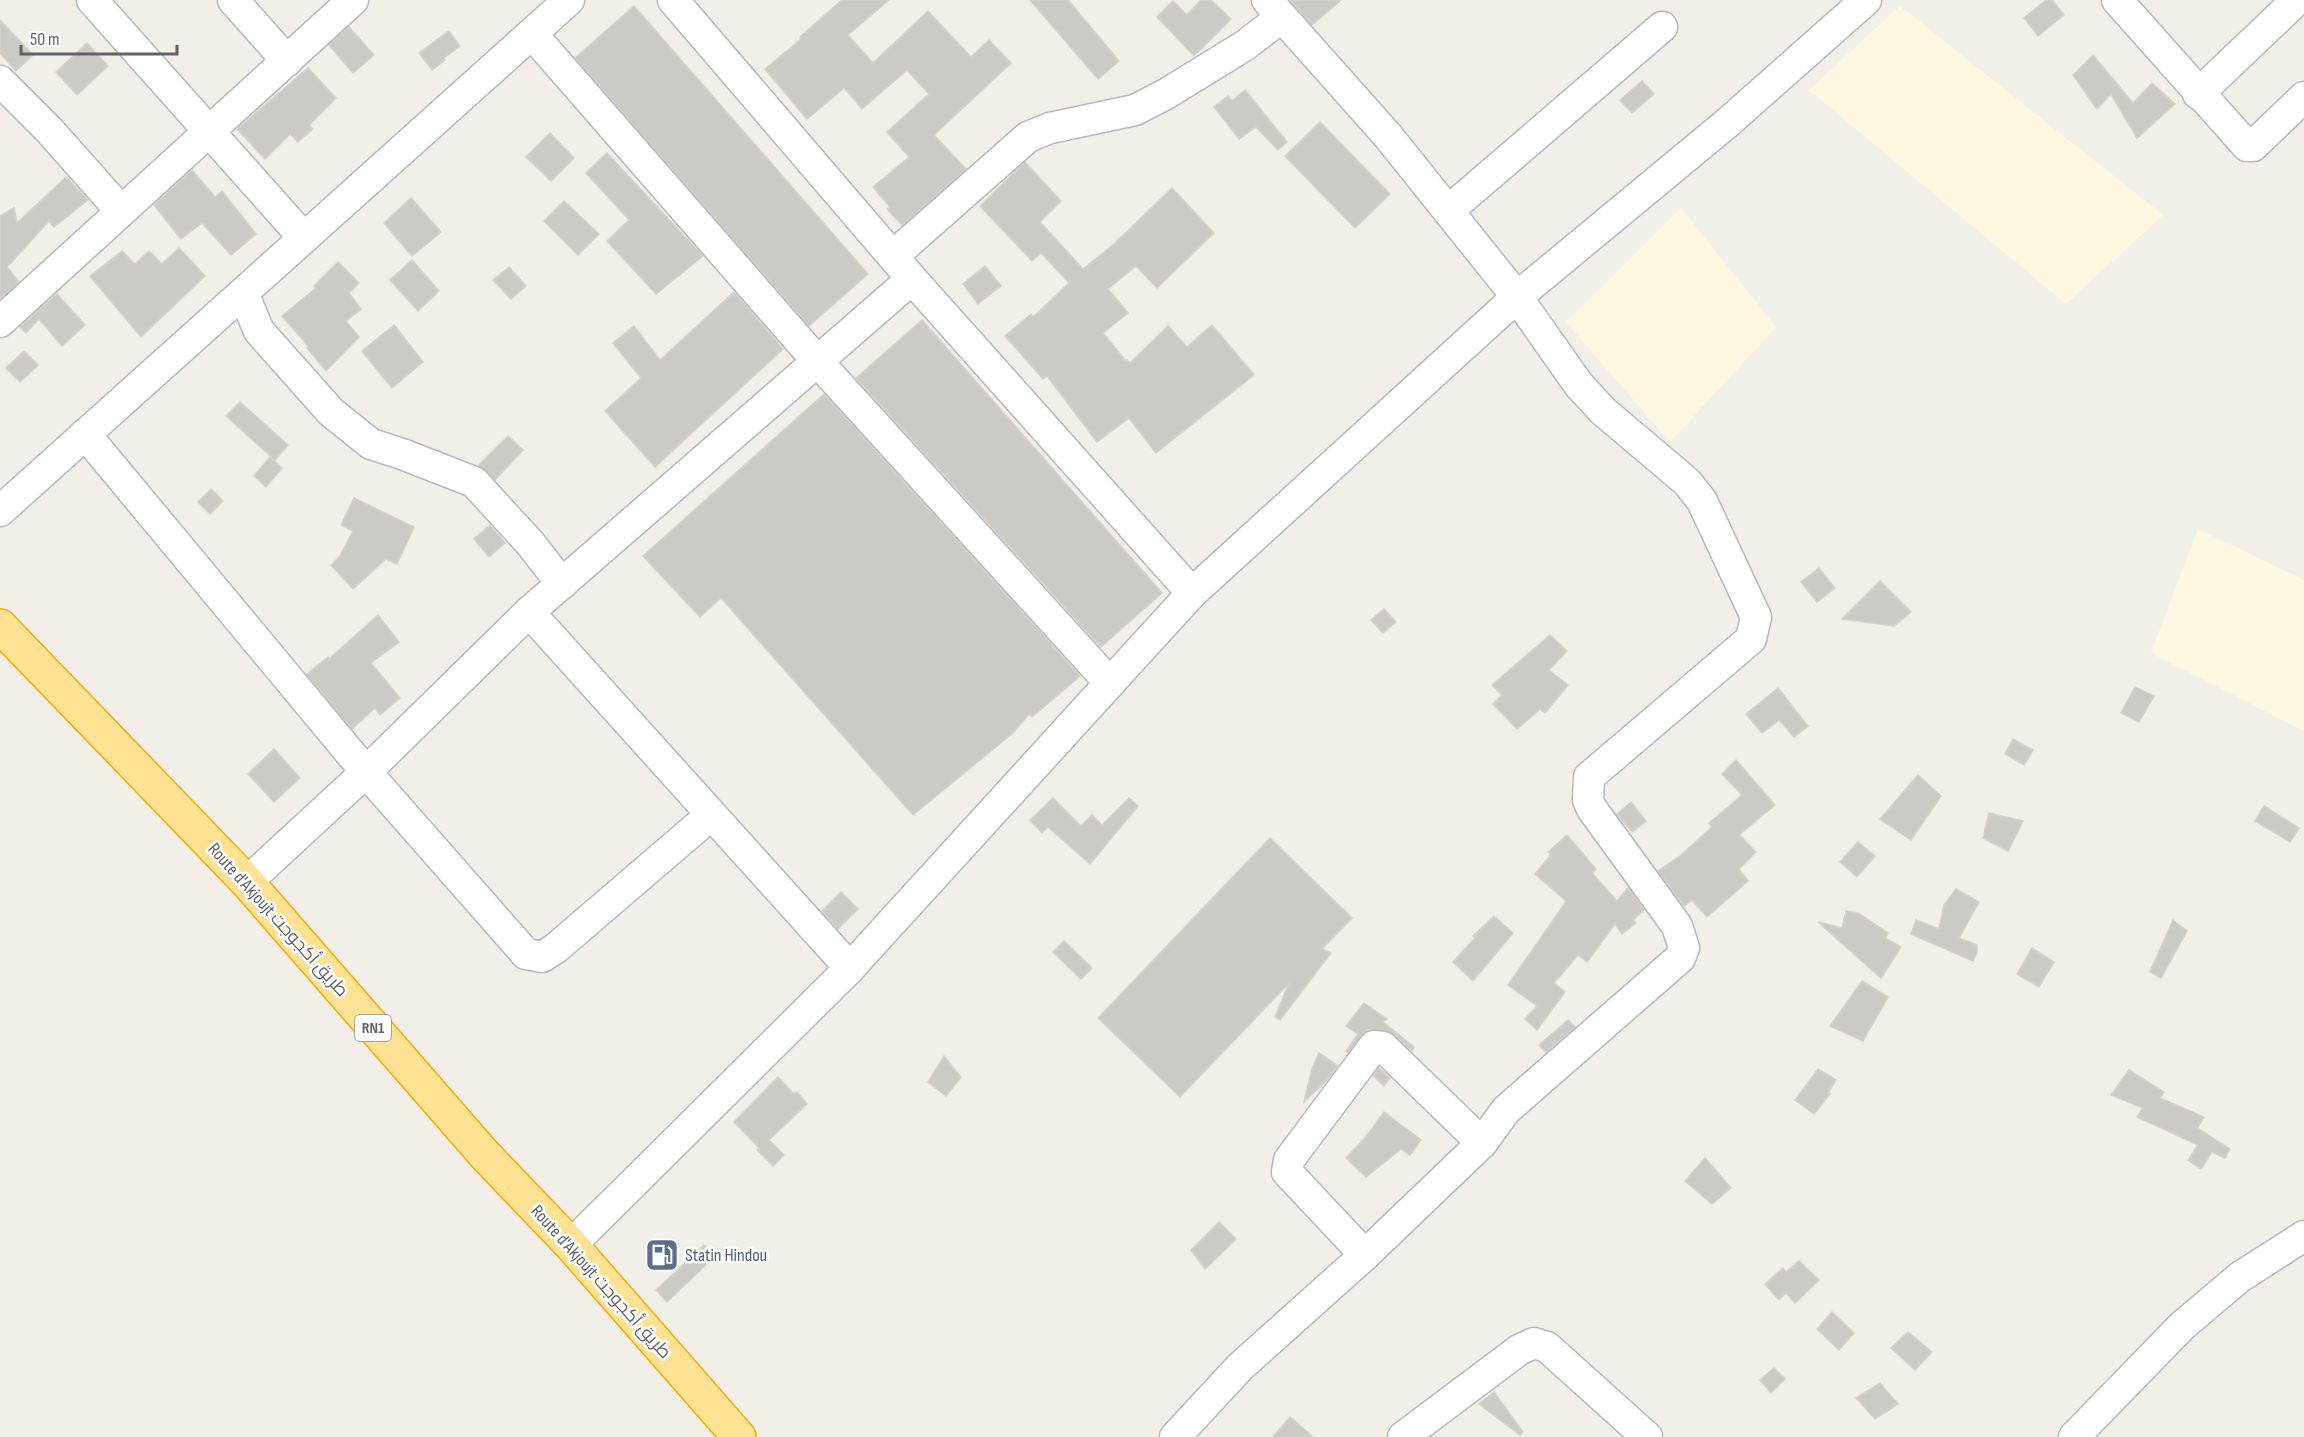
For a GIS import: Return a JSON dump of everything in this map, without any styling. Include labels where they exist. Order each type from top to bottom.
[{"type":"highway","name":"Route d'Akjoujt طريق أكجوجت","points":[[0,626],[247,882],[484,1154],[571,1245],[739,1437]]},
{"type":"street","points":[[92,0],[304,238]]},
{"type":"street","points":[[233,0],[287,61]]},
{"type":"street","points":[[0,322],[353,0]]},
{"type":"street","points":[[0,511],[569,0]]},
{"type":"street","points":[[673,0],[912,279],[1192,592]]},
{"type":"street","points":[[2117,0],[2243,144],[2253,146],[2304,97]]},
{"type":"street","points":[[2199,94],[2298,0]]},
{"type":"street","points":[[571,1245],[850,968],[1192,592],[1517,297],[1726,124],[1861,2]]},
{"type":"street","points":[[893,256],[1028,137],[1050,128],[1135,110],[1166,94],[1244,46],[1274,8],[1388,136],[1517,297],[1579,385],[1603,411],[1687,482],[1702,501],[1756,617],[1751,639],[1589,777],[1587,791],[1593,809],[1677,926],[1684,948],[1680,958],[1506,1110],[1482,1143],[1365,1255],[1240,1367],[1185,1433]]},
{"type":"street","points":[[1448,211],[1662,27]]},
{"type":"street","points":[[532,34],[818,362],[1110,683]]},
{"type":"street","points":[[0,81],[50,131],[121,211]]},
{"type":"street","points":[[247,882],[366,772],[529,612],[912,279]]},
{"type":"street","points":[[243,293],[259,331],[331,412],[371,444],[474,482],[530,543],[562,584]]},
{"type":"street","points":[[85,434],[366,772],[526,954],[542,957],[556,948],[711,815]]},
{"type":"street","points":[[529,612],[850,968]]},
{"type":"street","points":[[1365,1255],[1287,1172],[1289,1160],[1374,1046],[1383,1047],[1482,1143]]},
{"type":"street","points":[[2074,1437],[2182,1326],[2240,1277],[2304,1236]]},
{"type":"street","points":[[1403,1437],[1519,1350],[1534,1343],[1547,1347],[1647,1437]]},
{"type":"shaded area","points":[[1900,6],[2163,215],[2066,304],[1809,90]]},
{"type":"shaded area","points":[[1681,208],[1776,327],[1670,442],[1566,322]]},
{"type":"shaded area","points":[[2198,529],[2304,580],[2304,731],[2151,653]]},
{"type":"building","points":[[842,0],[889,0],[848,35],[873,63],[928,11],[971,57],[989,40],[1011,63],[934,135],[966,169],[902,225],[887,209],[890,207],[873,187],[909,157],[887,132],[929,94],[907,70],[862,109],[844,88],[807,119],[765,69]]},
{"type":"building","points":[[1030,0],[1068,0],[1119,61],[1098,79]]},
{"type":"building","points":[[1201,0],[1211,0],[1231,19],[1194,56],[1157,17],[1173,1],[1187,15]]},
{"type":"building","points":[[1290,0],[1341,0],[1312,25]]},
{"type":"building","points":[[2046,0],[2052,0],[2064,15],[2038,36],[2024,18]]},
{"type":"building","points":[[634,6],[868,274],[809,326],[575,58]]},
{"type":"building","points":[[0,20],[33,55],[16,71],[0,53]]},
{"type":"building","points":[[349,27],[374,55],[353,73],[329,45]]},
{"type":"building","points":[[449,31],[460,46],[432,70],[419,53]]},
{"type":"building","points":[[87,43],[108,66],[77,95],[56,72]]},
{"type":"building","points":[[2093,55],[2133,103],[2152,83],[2175,104],[2137,138],[2111,94],[2097,109],[2073,75]]},
{"type":"building","points":[[308,68],[336,98],[309,125],[313,129],[298,142],[290,134],[265,159],[237,129]]},
{"type":"building","points":[[1642,81],[1654,94],[1632,113],[1620,100]]},
{"type":"building","points":[[1245,90],[1287,142],[1278,150],[1256,127],[1239,139],[1214,107],[1228,96],[1232,101]]},
{"type":"building","points":[[1320,122],[1390,194],[1355,228],[1285,156]]},
{"type":"building","points":[[550,133],[574,158],[551,181],[526,157]]},
{"type":"building","points":[[607,153],[703,256],[656,294],[607,241],[629,220],[586,173]]},
{"type":"building","points":[[1025,162],[1061,201],[1040,222],[1083,269],[1114,244],[1172,188],[1214,233],[1157,288],[1136,266],[1108,289],[1128,313],[1103,333],[1126,361],[1130,363],[1168,326],[1187,347],[1212,325],[1254,375],[1156,453],[1129,418],[1097,442],[1047,376],[1043,379],[1005,336],[1031,314],[1033,317],[1069,283],[1041,253],[1032,261],[980,206]]},
{"type":"building","points":[[192,170],[215,197],[222,191],[256,234],[231,255],[202,223],[181,239],[154,205]]},
{"type":"building","points":[[66,177],[88,200],[54,227],[49,221],[7,267],[19,282],[0,299],[0,216],[14,208],[17,223]]},
{"type":"building","points":[[411,198],[441,232],[412,256],[384,223]]},
{"type":"building","points":[[564,201],[599,234],[578,255],[544,221]]},
{"type":"building","points":[[179,248],[205,276],[141,337],[90,276],[122,251],[135,264],[149,251],[162,264]]},
{"type":"building","points":[[412,260],[439,291],[418,311],[390,280]]},
{"type":"building","points":[[338,262],[359,283],[349,293],[361,309],[346,321],[359,337],[326,371],[282,316],[316,288],[314,286]]},
{"type":"building","points":[[985,266],[1001,286],[978,304],[963,284]]},
{"type":"building","points":[[509,267],[526,286],[511,299],[493,280]]},
{"type":"building","points":[[734,292],[783,349],[655,467],[605,411],[641,378],[613,343],[634,326],[660,360]]},
{"type":"building","points":[[57,294],[85,325],[62,346],[39,319],[26,333],[20,327]]},
{"type":"building","points":[[922,320],[1162,593],[1101,647],[856,378]]},
{"type":"building","points":[[394,325],[423,362],[392,388],[362,351]]},
{"type":"building","points":[[24,351],[38,365],[20,382],[6,368]]},
{"type":"building","points":[[824,394],[1080,676],[1032,717],[1029,714],[1014,732],[913,815],[721,598],[700,617],[643,556]]},
{"type":"building","points":[[240,402],[288,445],[275,460],[226,416]]},
{"type":"building","points":[[508,436],[523,450],[495,480],[479,465]]},
{"type":"building","points":[[270,457],[282,468],[266,487],[254,476]]},
{"type":"building","points":[[211,489],[223,501],[210,514],[198,502]]},
{"type":"building","points":[[354,498],[414,527],[397,564],[386,559],[353,589],[331,565],[340,556],[353,531],[341,525]]},
{"type":"building","points":[[490,525],[505,543],[489,557],[474,539]]},
{"type":"building","points":[[1819,568],[1835,588],[1817,602],[1801,582]]},
{"type":"building","points":[[1880,581],[1911,612],[1894,626],[1842,619]]},
{"type":"building","points":[[1384,609],[1396,622],[1383,633],[1371,620]]},
{"type":"building","points":[[378,615],[399,642],[371,663],[400,698],[380,715],[375,708],[352,729],[307,674],[328,657],[329,659]]},
{"type":"building","points":[[1550,635],[1567,651],[1549,670],[1568,685],[1545,713],[1540,709],[1517,729],[1493,704],[1502,695],[1492,685]]},
{"type":"building","points":[[2135,687],[2154,696],[2139,722],[2121,713]]},
{"type":"building","points":[[1778,688],[1808,726],[1794,737],[1779,720],[1762,733],[1746,714]]},
{"type":"building","points":[[2013,739],[2033,750],[2024,765],[2005,754]]},
{"type":"building","points":[[274,749],[300,778],[274,802],[248,774]]},
{"type":"building","points":[[1736,760],[1775,805],[1739,835],[1756,852],[1739,869],[1748,881],[1707,917],[1692,900],[1684,906],[1658,871],[1680,856],[1712,827],[1709,823],[1742,795],[1722,774]]},
{"type":"building","points":[[1918,775],[1941,796],[1911,840],[1880,819]]},
{"type":"building","points":[[1053,798],[1081,826],[1092,815],[1102,825],[1129,798],[1138,806],[1090,864],[1048,827],[1042,833],[1030,820]]},
{"type":"building","points":[[1631,802],[1646,821],[1632,832],[1617,814]]},
{"type":"building","points":[[2264,806],[2299,828],[2290,842],[2255,821]]},
{"type":"building","points":[[1989,813],[2023,821],[2008,851],[1983,838]]},
{"type":"building","points":[[1567,835],[1596,869],[1592,873],[1617,901],[1628,888],[1644,910],[1633,920],[1636,923],[1622,934],[1615,924],[1587,962],[1578,955],[1554,983],[1565,992],[1537,1030],[1525,1019],[1537,1006],[1508,985],[1566,901],[1535,874],[1551,855],[1548,852]]},
{"type":"building","points":[[1270,838],[1352,918],[1322,949],[1331,953],[1280,1020],[1275,1017],[1289,983],[1180,1097],[1098,1018]]},
{"type":"building","points":[[1858,842],[1875,856],[1857,877],[1840,862]]},
{"type":"building","points":[[1956,889],[1979,902],[1959,938],[1977,945],[1973,961],[1911,934],[1916,920],[1939,929],[1944,905]]},
{"type":"building","points":[[841,892],[858,909],[838,929],[822,911]]},
{"type":"building","points":[[1846,911],[1858,913],[1888,933],[1885,938],[1901,947],[1881,978],[1818,922],[1842,928]]},
{"type":"building","points":[[1494,916],[1513,933],[1473,981],[1453,962],[1475,938],[1473,936]]},
{"type":"building","points":[[2173,920],[2187,931],[2161,978],[2150,972]]},
{"type":"building","points":[[1064,941],[1092,968],[1081,979],[1053,952]]},
{"type":"building","points":[[2032,948],[2054,962],[2039,987],[2017,974]]},
{"type":"building","points":[[1862,981],[1888,997],[1863,1041],[1830,1026]]},
{"type":"building","points":[[1364,1003],[1387,1019],[1383,1022],[1414,1047],[1412,1051],[1394,1034],[1376,1029],[1367,1030],[1348,1053],[1346,1051],[1358,1034],[1346,1026]]},
{"type":"building","points":[[1568,1020],[1575,1027],[1546,1052],[1539,1045]]},
{"type":"building","points":[[1319,1053],[1338,1066],[1304,1102],[1312,1069]]},
{"type":"building","points":[[944,1056],[961,1077],[946,1096],[928,1082]]},
{"type":"building","points":[[1379,1068],[1390,1078],[1384,1086],[1373,1076]]},
{"type":"building","points":[[1818,1069],[1836,1080],[1828,1093],[1830,1094],[1814,1114],[1795,1100]]},
{"type":"building","points":[[2129,1070],[2164,1092],[2160,1098],[2204,1117],[2197,1128],[2230,1149],[2225,1158],[2212,1152],[2201,1169],[2188,1160],[2198,1145],[2137,1117],[2143,1108],[2111,1095]]},
{"type":"building","points":[[778,1077],[794,1094],[797,1092],[807,1104],[769,1140],[784,1155],[773,1166],[734,1122]]},
{"type":"building","points":[[1384,1112],[1421,1140],[1410,1155],[1401,1149],[1366,1177],[1346,1158],[1365,1138]]},
{"type":"building","points":[[1705,1158],[1731,1188],[1712,1204],[1685,1181]]},
{"type":"building","points":[[1219,1222],[1236,1239],[1205,1269],[1191,1250]]},
{"type":"building","points":[[704,1245],[715,1256],[667,1302],[656,1290]]},
{"type":"building","points":[[1799,1261],[1819,1280],[1795,1303],[1786,1293],[1779,1300],[1765,1284],[1783,1268],[1786,1272]]},
{"type":"building","points":[[1832,1312],[1854,1333],[1839,1350],[1817,1329]]},
{"type":"building","points":[[1908,1332],[1932,1352],[1915,1370],[1891,1348]]},
{"type":"building","points":[[1774,1368],[1785,1379],[1771,1393],[1760,1380]]},
{"type":"building","points":[[1880,1383],[1898,1404],[1875,1419],[1856,1398]]},
{"type":"building","points":[[1494,1392],[1523,1432],[1520,1435],[1479,1404]]},
{"type":"building","points":[[1290,1417],[1313,1437],[1273,1437]]},
{"type":"place","name":"Statin Hindou","points":[[662,1255]]}]
